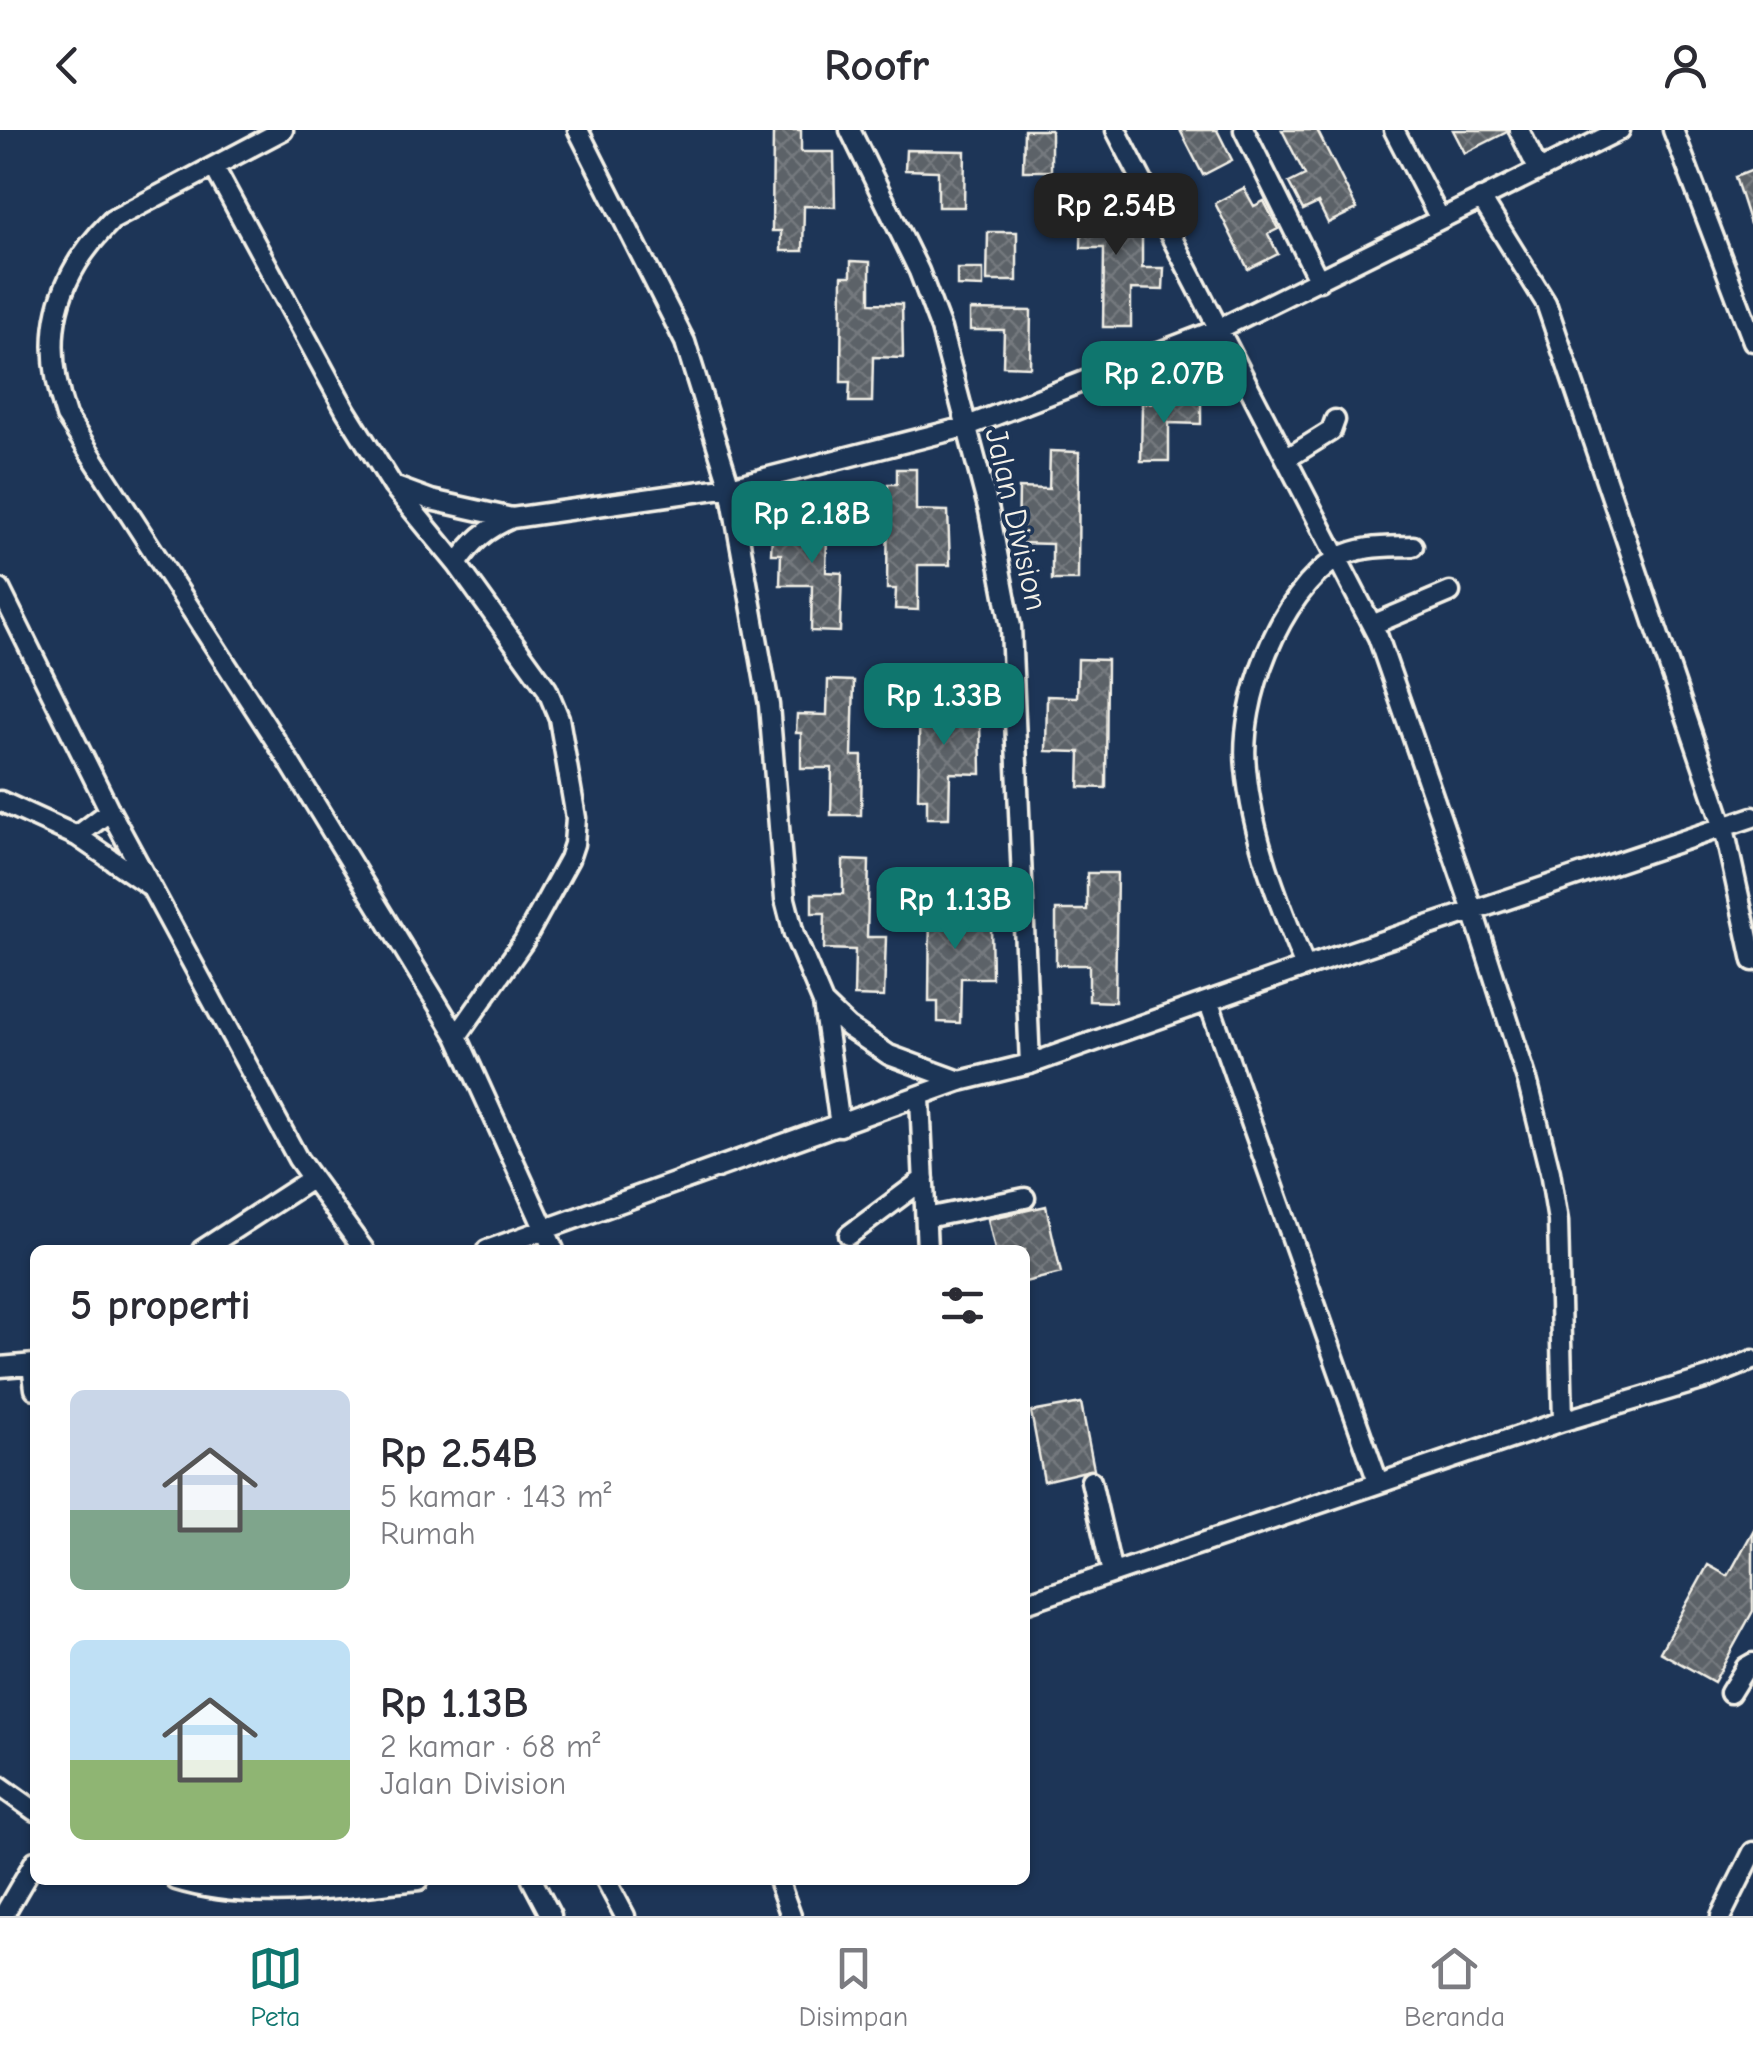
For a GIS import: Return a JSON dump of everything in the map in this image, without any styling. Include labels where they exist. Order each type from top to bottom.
[{"type":"street","points":[[283,130],[112,220],[75,262],[62,288],[55,328],[56,386],[66,416],[261,716],[456,1036],[552,1245]]},
{"type":"street","points":[[578,130],[685,342],[730,487],[770,705],[785,899],[794,934],[823,1003],[840,1126]]},
{"type":"street","name":"Jalan Division","points":[[850,130],[919,271],[941,329],[998,546],[1011,627],[1030,1064]]},
{"type":"street","points":[[1116,130],[1372,625],[1473,911],[1528,1083],[1550,1172],[1558,1221],[1563,1421]]},
{"type":"street","points":[[1244,130],[1319,281]]},
{"type":"street","points":[[1394,130],[1440,219]]},
{"type":"street","points":[[1519,130],[1538,169]]},
{"type":"street","points":[[457,564],[489,527],[512,518],[730,487],[965,426],[1219,329],[1620,130]]},
{"type":"street","points":[[1673,130],[1753,342]]},
{"type":"street","points":[[214,167],[346,412],[393,486],[457,564],[554,702],[576,831],[569,860],[524,941],[456,1036]]},
{"type":"street","points":[[1481,198],[1546,303],[1724,828],[1753,961]]},
{"type":"street","points":[[1286,459],[1331,432],[1336,420]]},
{"type":"street","points":[[393,486],[431,500],[512,518]]},
{"type":"street","points":[[1305,967],[1271,882],[1254,821],[1245,765],[1248,722],[1271,644],[1288,608],[1308,581],[1338,558],[1367,548],[1413,546]]},
{"type":"street","points":[[0,589],[110,811],[311,1179],[360,1245]]},
{"type":"street","points":[[1372,625],[1450,592]]},
{"type":"street","points":[[0,801],[77,836],[151,887]]},
{"type":"street","points":[[77,836],[110,811]]},
{"type":"street","points":[[500,1245],[960,1081],[1030,1064],[1753,817]]},
{"type":"street","points":[[1209,1002],[1378,1482]]},
{"type":"street","points":[[823,1003],[857,1035],[889,1056],[960,1081]]},
{"type":"street","points":[[920,1098],[927,1245]]},
{"type":"street","points":[[210,1245],[311,1179]]},
{"type":"street","points":[[849,1235],[924,1179]]},
{"type":"street","points":[[926,1218],[1025,1198]]},
{"type":"street","points":[[1030,1601],[1753,1360]]},
{"type":"street","points":[[0,1367],[30,1364]]},
{"type":"street","points":[[1092,1481],[1112,1573]]},
{"type":"street","points":[[1730,1693],[1746,1667],[1753,1663]]},
{"type":"street","points":[[0,1786],[30,1807]]},
{"type":"street","points":[[1721,1916],[1751,1859]]},
{"type":"street","points":[[3,1916],[30,1870]]},
{"type":"street","points":[[201,1885],[267,1893],[361,1885]]},
{"type":"street","points":[[535,1885],[551,1916]]},
{"type":"street","points":[[608,1885],[624,1916]]},
{"type":"street","points":[[780,1885],[791,1916]]},
{"type":"building","points":[[773,130],[801,130],[801,152],[834,152],[835,207],[804,206],[803,251],[781,251],[781,231],[772,231]]},
{"type":"building","points":[[1024,130],[1051,130],[1051,171],[1023,171]]},
{"type":"building","points":[[1180,130],[1217,130],[1232,160],[1203,175]]},
{"type":"building","points":[[1282,130],[1317,130],[1357,209],[1328,223],[1318,203],[1303,210],[1289,183],[1305,175]]},
{"type":"building","points":[[1453,130],[1507,130],[1507,132],[1465,153]]},
{"type":"building","points":[[906,150],[965,151],[964,207],[938,207],[938,171],[905,170]]},
{"type":"building","points":[[1753,170],[1753,224],[1750,224],[1735,177]]},
{"type":"building","points":[[1244,188],[1254,206],[1264,201],[1278,229],[1268,234],[1278,254],[1248,269],[1215,203]]},
{"type":"building","points":[[1082,190],[1112,190],[1112,229],[1142,230],[1142,268],[1164,268],[1163,290],[1131,289],[1131,327],[1103,327],[1104,248],[1081,248]]},
{"type":"building","points":[[988,232],[1017,232],[1017,281],[987,281]]},
{"type":"building","points":[[851,261],[870,262],[870,303],[902,304],[903,358],[873,357],[872,402],[849,402],[850,382],[841,382],[842,276],[851,276]]},
{"type":"building","points":[[957,269],[983,269],[983,287],[957,286]]},
{"type":"building","points":[[970,310],[1031,311],[1030,367],[1003,366],[1004,330],[970,330]]},
{"type":"building","points":[[1201,402],[1201,424],[1169,423],[1169,461],[1141,461],[1142,403]]},
{"type":"building","points":[[1050,451],[1079,452],[1078,580],[1052,580],[1052,544],[1018,543],[1019,488],[1049,489]]},
{"type":"building","points":[[897,469],[916,469],[916,510],[948,511],[950,565],[918,565],[918,610],[895,609],[896,589],[887,589],[888,484],[897,484]]},
{"type":"building","points":[[803,501],[828,502],[826,572],[842,573],[840,632],[811,631],[812,585],[780,585],[781,554],[771,554],[772,535],[802,535]]},
{"type":"building","points":[[1078,659],[1107,660],[1106,788],[1079,787],[1080,752],[1046,751],[1047,696],[1077,697]]},
{"type":"building","points":[[928,677],[948,677],[947,719],[980,719],[981,774],[950,773],[949,818],[927,818],[927,798],[918,798],[920,692],[928,692]]},
{"type":"building","points":[[828,680],[854,681],[852,756],[862,756],[861,815],[831,815],[832,768],[801,768],[797,714],[827,715]]},
{"type":"building","points":[[843,860],[869,861],[867,937],[886,937],[884,997],[854,996],[855,950],[824,949],[825,913],[812,913],[812,894],[843,894]]},
{"type":"building","points":[[1087,873],[1117,873],[1115,1002],[1089,1001],[1089,965],[1056,965],[1056,910],[1087,910]]},
{"type":"building","points":[[939,882],[959,882],[958,924],[991,924],[992,978],[961,978],[960,1023],[938,1022],[938,1002],[929,1002],[930,897],[939,897]]},
{"type":"building","points":[[1046,1206],[1061,1273],[1030,1281],[1030,1245],[994,1245],[988,1219]]},
{"type":"building","points":[[1081,1403],[1094,1469],[1044,1481],[1031,1412]]},
{"type":"building","points":[[1753,1531],[1753,1611],[1714,1682],[1660,1652],[1708,1565],[1728,1576]]}]
